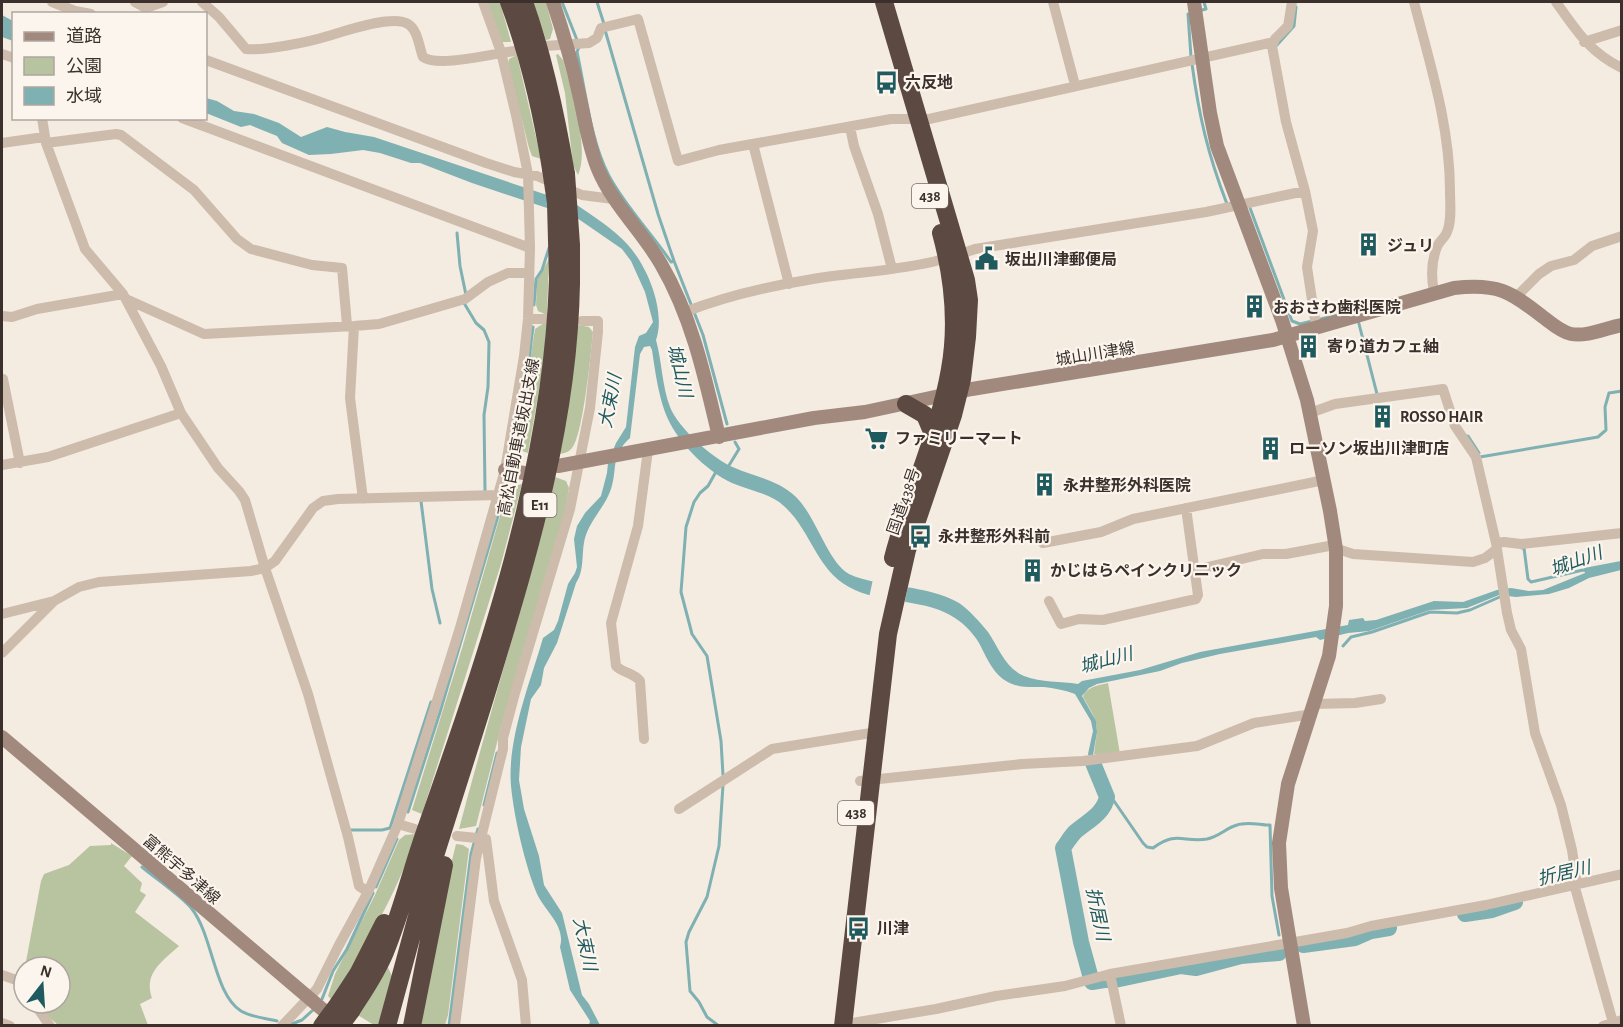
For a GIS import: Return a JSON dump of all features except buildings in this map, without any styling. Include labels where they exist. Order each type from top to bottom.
[{"type":"highway","name":"高松自動車道坂出支線","points":[[509,2],[558,172]]},
{"type":"highway","name":"高松自動車道坂出支線","points":[[322,1026],[343,1016],[465,717],[500,604],[529,495],[548,396],[571,244],[558,172],[550,89],[524,2]]},
{"type":"highway","name":"国道438号","points":[[871,2],[913,119]]},
{"type":"highway","name":"国道438号","points":[[831,1026],[871,732],[888,634],[888,602],[905,514],[933,434],[952,393],[966,350],[969,300],[953,256],[913,119],[884,2]]},
{"type":"highway","name":"高松自動車道坂出支線","points":[[478,720],[543,497],[562,395],[569,330],[564,281]]},
{"type":"highway","name":"国道438号","points":[[892,583],[907,550],[954,415],[952,393]]},
{"type":"highway","points":[[906,404],[925,415],[933,434]]},
{"type":"highway","name":"E11","points":[[387,1026],[422,899],[478,720]]},
{"type":"highway","points":[[412,1026],[435,902],[478,720]]},
{"type":"highway","name":"国道438号","points":[[842,1025],[865,781]]},
{"type":"main road","points":[[553,2],[568,45],[590,148],[598,170],[613,199],[660,261],[691,310],[712,438]]},
{"type":"main road","points":[[1194,2],[1195,59],[1222,163],[1286,335],[1310,413],[1336,549],[1337,589],[1332,643],[1288,784],[1281,825],[1280,864],[1304,1026]]},
{"type":"main road","name":"城山川津線","points":[[558,466],[814,418],[906,404],[952,393],[1272,340],[1315,323],[1434,292],[1480,286],[1497,288],[1517,296],[1548,321],[1570,334],[1622,325]]},
{"type":"main road","points":[[505,470],[524,473]]},
{"type":"main road","name":"富熊宇多津線","points":[[2,737],[309,999],[343,1016]]},
{"type":"street","points":[[135,2],[146,8],[164,2]]},
{"type":"street","points":[[202,2],[219,17],[246,49],[327,36],[352,27],[399,21],[411,25],[423,57],[431,61],[515,51]]},
{"type":"street","points":[[282,1026],[318,989],[368,892],[398,824],[457,639],[505,470],[528,318],[530,246],[528,176],[501,52],[483,2]]},
{"type":"street","points":[[1053,2],[1075,85]]},
{"type":"street","points":[[1292,2],[1288,26],[1274,42],[1273,50],[1286,122],[1305,191],[1313,231],[1307,267],[1315,323]]},
{"type":"street","points":[[1414,2],[1439,92],[1450,189],[1449,228],[1446,236],[1437,245],[1431,270],[1434,292]]},
{"type":"street","points":[[1556,2],[1584,42],[1610,62],[1622,68]]},
{"type":"street","points":[[60,6],[80,12]]},
{"type":"street","points":[[545,46],[595,41],[601,28],[638,19],[678,161],[753,144],[897,118],[929,119],[1274,42]]},
{"type":"street","points":[[1584,42],[1622,30]]},
{"type":"street","points":[[207,60],[486,163],[528,176],[537,176],[582,195],[613,199]]},
{"type":"street","points":[[42,120],[45,140],[85,249],[125,296],[161,366],[181,413],[218,468],[245,500],[265,568],[309,694],[347,832],[359,886],[368,892]]},
{"type":"street","points":[[187,120],[530,246]]},
{"type":"street","points":[[850,127],[878,214],[892,269]]},
{"type":"street","points":[[2,143],[121,135],[194,190],[237,238],[250,249],[312,265],[342,268],[350,326],[350,398],[363,499]]},
{"type":"street","points":[[753,144],[789,284]]},
{"type":"street","points":[[691,310],[753,291],[789,284],[892,269],[975,249],[1238,206],[1305,191]]},
{"type":"street","points":[[1517,296],[1539,274],[1551,266],[1574,260],[1592,246],[1622,236]]},
{"type":"street","points":[[2,316],[12,317],[37,309],[125,296],[204,334],[380,324],[465,299],[488,282],[508,273],[529,273]]},
{"type":"street","points":[[528,318],[547,319]]},
{"type":"street","points":[[455,1026],[477,838],[503,749],[515,693],[583,462],[598,321],[582,321]]},
{"type":"street","points":[[3,379],[20,463]]},
{"type":"street","points":[[1310,413],[1335,404],[1443,389],[1455,426],[1476,457],[1500,544],[1504,593],[1511,630],[1521,649],[1535,733],[1561,805],[1572,850],[1576,887],[1613,1024]]},
{"type":"street","points":[[2,465],[20,463],[74,449],[181,413]]},
{"type":"street","points":[[644,739],[640,681],[616,666],[611,623],[638,526],[645,450]]},
{"type":"street","points":[[1043,543],[1101,532],[1133,519],[1324,480]]},
{"type":"street","points":[[2,614],[54,601],[79,587],[99,582],[251,571],[265,568],[283,552],[313,508],[323,501],[498,495]]},
{"type":"street","points":[[1049,601],[1061,624],[1079,619],[1103,620],[1196,599],[1198,595],[1186,508]]},
{"type":"street","points":[[1195,570],[1263,554],[1286,554],[1329,546],[1353,554],[1473,562],[1485,558],[1500,544],[1521,544],[1622,533]]},
{"type":"street","points":[[2,653],[54,601]]},
{"type":"street","points":[[865,781],[1022,764],[1092,760],[1197,746],[1254,723],[1313,709],[1381,699]]},
{"type":"street","points":[[679,809],[772,749],[871,732]]},
{"type":"street","points":[[398,824],[420,832]]},
{"type":"street","points":[[457,836],[486,839],[494,901],[522,980],[526,1026]]},
{"type":"street","points":[[842,1025],[996,996],[1065,986],[1091,977],[1111,978],[1347,933],[1371,926],[1576,887],[1622,874]]},
{"type":"street","points":[[1111,978],[1121,1026]]},
{"type":"street","points":[[914,1013],[916,1026]]},
{"type":"street","points":[[2,1023],[10,1026]]},
{"type":"green space","points":[[487,2],[500,2],[511,42],[502,42]]},
{"type":"green space","points":[[533,2],[546,2],[553,29],[550,39],[546,40]]},
{"type":"green space","points":[[558,54],[563,60],[581,134],[582,150],[578,175],[573,165],[565,93],[556,55]]},
{"type":"green space","points":[[517,55],[541,159],[532,156],[529,148],[508,65],[509,59]]},
{"type":"green space","points":[[549,259],[547,315],[538,311],[536,305],[537,280]]},
{"type":"green space","points":[[544,323],[547,324],[543,367],[528,453],[516,449],[535,329]]},
{"type":"green space","points":[[578,325],[589,327],[593,332],[586,393],[576,440],[570,450],[560,454],[573,372]]},
{"type":"green space","points":[[555,477],[566,481],[569,488],[565,512],[501,727],[476,826],[459,829],[532,565]]},
{"type":"green space","points":[[522,484],[501,564],[422,814],[412,810],[508,488]]},
{"type":"green space","points":[[1108,683],[1120,754],[1094,754],[1096,725],[1083,697],[1090,689]]},
{"type":"green space","points":[[416,834],[390,899],[333,1001],[328,996],[335,974],[375,895],[399,840],[405,835]]},
{"type":"green space","points":[[111,843],[132,856],[124,866],[142,883],[140,891],[146,895],[135,912],[179,946],[156,968],[150,981],[152,998],[140,1004],[148,1025],[58,1025],[46,1015],[72,1015],[72,955],[27,955],[41,881],[44,874],[69,865],[90,846],[111,845]]},
{"type":"green space","points":[[456,844],[469,849],[448,1015],[445,1025],[420,1026],[444,893]]},
{"type":"green space","points":[[386,963],[392,976],[379,1025],[374,1025],[356,1014]]},
{"type":"water","points":[[2,15],[12,20],[12,41],[2,37]]},
{"type":"water","points":[[207,98],[234,111],[254,114],[279,123],[301,137],[327,127],[374,137],[577,205],[597,219],[628,245],[648,277],[657,303],[659,316],[656,340],[667,399],[674,415],[689,433],[707,451],[727,464],[774,483],[796,497],[810,516],[834,559],[849,574],[875,582],[929,592],[959,603],[988,632],[1007,663],[1024,676],[1044,681],[1078,684],[1082,681],[1140,670],[1200,652],[1348,625],[1349,620],[1363,618],[1365,621],[1376,620],[1434,601],[1463,602],[1497,590],[1511,588],[1529,591],[1543,590],[1585,573],[1584,568],[1621,561],[1621,570],[1589,578],[1569,588],[1549,594],[1516,597],[1499,595],[1467,608],[1430,610],[1369,631],[1348,633],[1320,640],[1316,637],[1220,654],[1160,671],[1097,684],[1089,688],[1082,696],[1096,721],[1097,732],[1093,755],[1103,783],[1098,783],[1088,754],[1093,731],[1091,721],[1075,694],[1052,688],[1012,684],[1000,677],[973,634],[954,617],[926,606],[873,596],[838,580],[829,571],[801,527],[785,507],[767,495],[722,478],[692,454],[676,433],[665,412],[652,350],[650,346],[644,347],[640,354],[630,438],[617,456],[611,489],[585,538],[581,573],[557,643],[544,668],[541,685],[531,699],[521,747],[519,780],[524,809],[539,856],[544,885],[562,913],[582,995],[600,1025],[589,1025],[590,1021],[570,990],[560,947],[560,932],[537,894],[528,869],[511,786],[512,749],[543,638],[554,630],[568,584],[577,567],[574,539],[577,526],[585,513],[601,496],[608,463],[626,427],[635,347],[639,336],[646,333],[653,322],[645,292],[631,261],[622,249],[577,218],[420,163],[411,163],[363,150],[309,155],[282,143],[277,136],[250,125],[241,127],[207,113]]},
{"type":"pier","points":[[873,579],[908,586],[904,606],[869,598]]},
{"type":"waterway","points":[[562,2],[577,40]]},
{"type":"waterway","points":[[597,2],[604,24]]},
{"type":"waterway","points":[[1202,10],[1206,9],[1204,2]]},
{"type":"waterway","points":[[1277,45],[1294,26],[1296,7]]},
{"type":"waterway","points":[[1188,14],[1191,57]]},
{"type":"waterway","points":[[605,30],[658,214],[674,261]]},
{"type":"waterway","points":[[579,47],[577,52],[597,147],[609,176],[623,198],[671,262],[674,261],[703,335],[727,424]]},
{"type":"waterway","points":[[1192,64],[1205,135],[1227,204]]},
{"type":"waterway","points":[[1250,208],[1292,321],[1300,324],[1350,312]]},
{"type":"waterway","points":[[457,233],[466,295]]},
{"type":"waterway","points":[[534,305],[536,279],[542,270],[549,248]]},
{"type":"waterway","points":[[464,303],[476,323],[484,330],[489,342],[488,387],[484,415],[485,491]]},
{"type":"waterway","points":[[1358,320],[1377,394]]},
{"type":"waterway","points":[[514,452],[533,327]]},
{"type":"waterway","points":[[1480,457],[1598,437],[1606,430],[1605,407],[1609,393],[1622,391]]},
{"type":"waterway","points":[[1468,436],[1479,453]]},
{"type":"waterway","points":[[728,467],[739,449],[735,442]]},
{"type":"waterway","points":[[717,470],[708,486],[694,502],[686,527],[681,592],[692,634],[707,656],[721,741],[723,775]]},
{"type":"waterway","points":[[408,812],[503,499]]},
{"type":"waterway","points":[[421,501],[432,589],[440,623]]},
{"type":"waterway","name":"城山川","points":[[1522,548],[1524,548],[1528,579],[1531,582],[1583,570],[1588,571]]},
{"type":"waterway","points":[[1343,646],[1351,637],[1430,612],[1457,613],[1502,596]]},
{"type":"waterway","points":[[350,830],[390,828],[431,702]]},
{"type":"waterway","points":[[484,805],[497,753]]},
{"type":"waterway","name":"折居川","points":[[1093,763],[1107,797],[1105,803],[1094,817],[1075,832],[1063,848],[1081,942],[1092,982],[1115,980],[1181,966],[1196,968],[1241,956],[1279,953]]},
{"type":"waterway","points":[[719,1026],[707,1017],[690,991],[686,942],[707,897],[719,846],[723,785]]},
{"type":"waterway","points":[[1107,797],[1114,801],[1147,847],[1153,848],[1174,838],[1207,839],[1241,824],[1270,825],[1272,896],[1279,935]]},
{"type":"waterway","points":[[449,1026],[471,854],[478,829]]},
{"type":"waterway","points":[[376,887],[397,839]]},
{"type":"waterway","points":[[142,867],[176,893],[192,909],[205,934],[219,978],[232,1003],[245,1013],[277,1021]]},
{"type":"waterway","points":[[322,999],[333,971],[347,949],[373,893]]},
{"type":"waterway","name":"折居川","points":[[1465,914],[1492,910],[1515,902]]},
{"type":"waterway","name":"折居川","points":[[1303,945],[1355,938],[1371,931],[1389,928]]},
{"type":"waterway","points":[[289,1025],[302,1020],[313,1010]]},
{"type":"place","name":"六反地","points":[[887,82]]},
{"type":"place","name":"ジュリ","points":[[1369,245]]},
{"type":"place","name":"坂出川津郵便局","points":[[987,259]]},
{"type":"place","name":"おおさわ歯科医院","points":[[1255,307]]},
{"type":"place","name":"寄り道カフェ紬","points":[[1309,346]]},
{"type":"place","name":"ROSSO HAIR","points":[[1382,416]]},
{"type":"place","name":"ファミリーマート","points":[[877,438]]},
{"type":"place","name":"ローソン坂出川津町店","points":[[1271,448]]},
{"type":"place","name":"永井整形外科医院","points":[[1045,485]]},
{"type":"place","name":"永井整形外科前","points":[[920,536]]},
{"type":"place","name":"かじはらペインクリニック","points":[[1032,570]]},
{"type":"place","name":"川津","points":[[859,928]]},
{"type":"water label","name":"大束川","points":[[610,401]]},
{"type":"water label","name":"大束川","points":[[585,944]]}]
